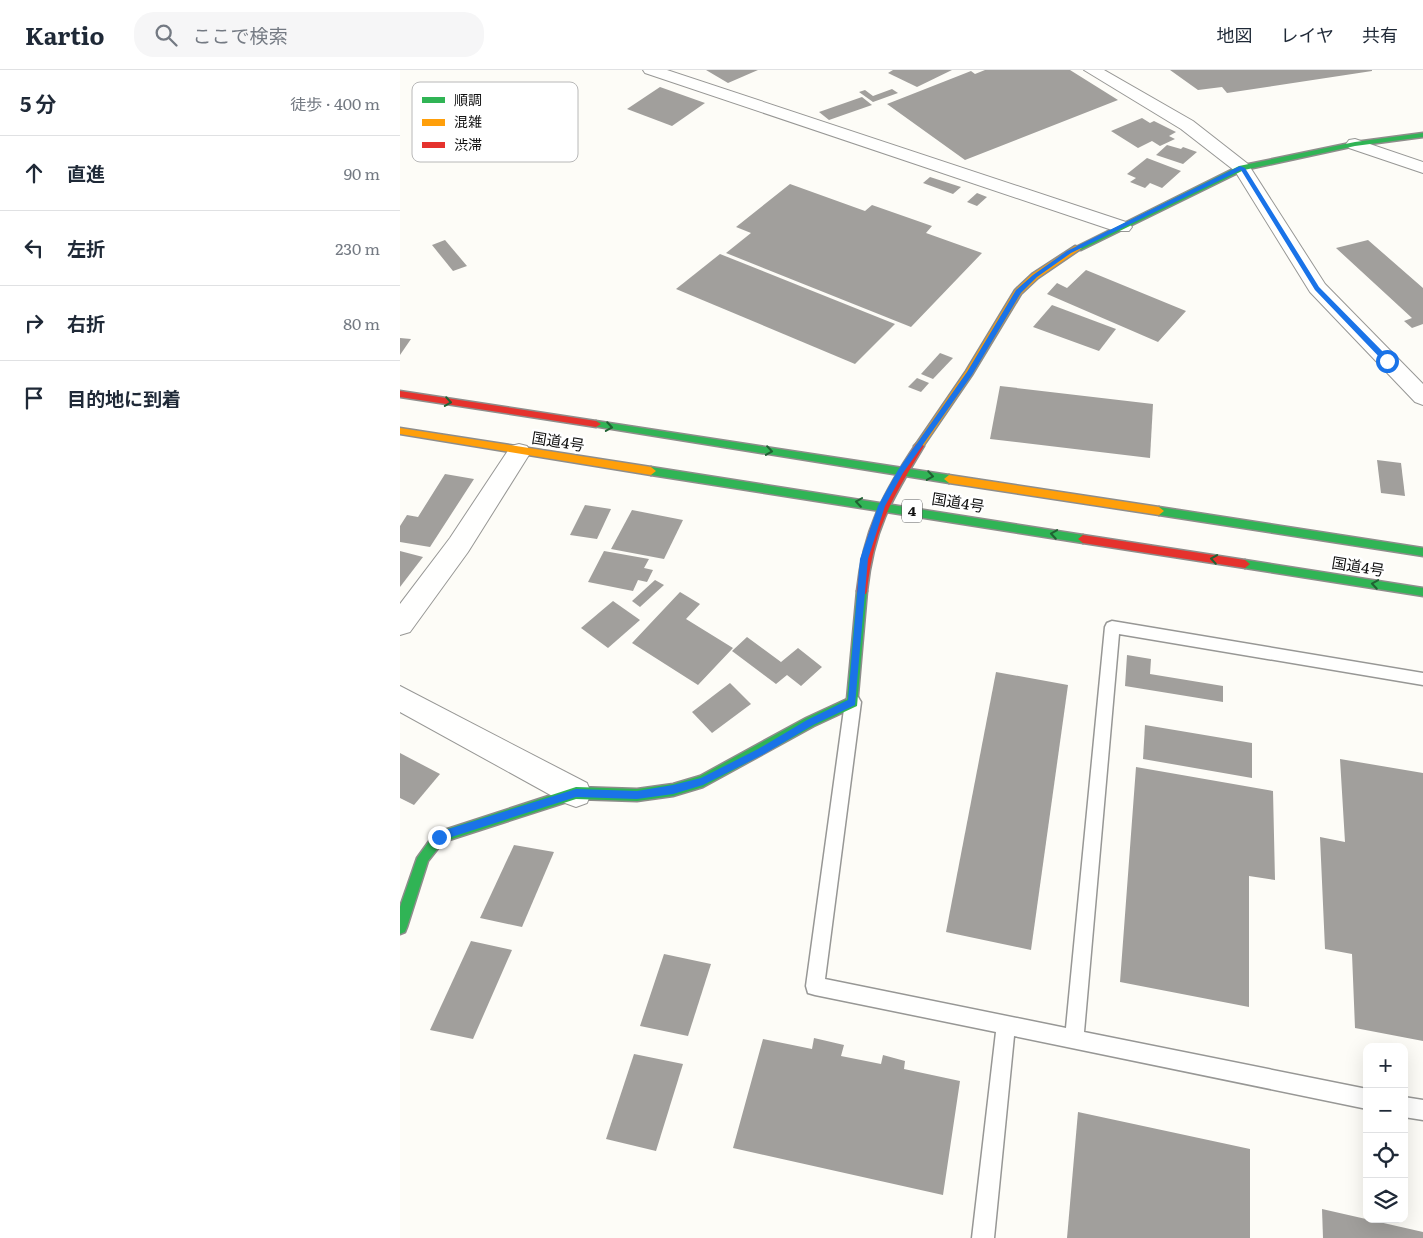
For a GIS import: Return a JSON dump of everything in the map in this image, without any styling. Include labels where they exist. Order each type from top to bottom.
[{"type":"main road","points":[[400,927],[423,858],[439,837],[576,793],[637,795],[673,790],[703,781],[761,751],[810,722],[852,702],[864,559],[882,506],[901,472],[969,373],[1018,292],[1035,276],[1069,252],[1242,168],[1355,144],[1423,135]]},
{"type":"main road","name":"国道4号","points":[[400,394],[1423,552]]},
{"type":"main road","name":"国道4号","points":[[400,431],[519,452],[882,506],[1423,592]]},
{"type":"street","points":[[651,70],[1122,227]]},
{"type":"street","points":[[1092,70],[1188,125],[1242,168],[1317,288],[1423,397]]},
{"type":"street","points":[[1355,144],[1423,168]]},
{"type":"street","points":[[400,624],[459,546],[519,452]]},
{"type":"street","points":[[400,698],[576,793]]},
{"type":"lane","points":[[1074,1039],[1112,627],[1423,679]]},
{"type":"lane","points":[[852,702],[815,986],[1363,1098]]},
{"type":"lane","points":[[983,1238],[1006,1025]]},
{"type":"lane","points":[[1408,1108],[1423,1110]]},
{"type":"building","points":[[706,70],[758,70],[728,83]]},
{"type":"building","points":[[893,70],[952,70],[917,87],[888,73]]},
{"type":"building","points":[[985,70],[1070,70],[1118,100],[965,160],[887,104],[971,71],[975,74]]},
{"type":"building","points":[[1170,70],[1372,71],[1227,93],[1222,87],[1198,90]]},
{"type":"building","points":[[660,87],[705,103],[672,126],[627,109]]},
{"type":"building","points":[[892,89],[898,93],[873,102],[859,92],[865,90],[873,96]]},
{"type":"building","points":[[862,97],[872,105],[829,120],[819,112]]},
{"type":"building","points":[[1142,118],[1150,123],[1154,121],[1176,132],[1169,136],[1175,139],[1160,146],[1152,141],[1138,148],[1111,131]]},
{"type":"building","points":[[1167,145],[1181,149],[1183,147],[1197,152],[1183,164],[1156,155]]},
{"type":"building","points":[[1147,158],[1181,171],[1162,188],[1150,183],[1145,188],[1130,182],[1136,178],[1127,174]]},
{"type":"building","points":[[930,177],[961,187],[953,194],[923,183]]},
{"type":"building","points":[[790,184],[865,211],[872,205],[932,226],[926,233],[982,253],[911,327],[726,253],[751,233],[736,227]]},
{"type":"building","points":[[977,193],[987,197],[977,206],[967,202]]},
{"type":"building","points":[[445,240],[467,266],[453,271],[432,245]]},
{"type":"building","points":[[1368,240],[1423,288],[1423,324],[1412,328],[1404,321],[1412,318],[1336,248]]},
{"type":"building","points":[[720,254],[895,324],[855,364],[676,289]]},
{"type":"building","points":[[1086,270],[1186,311],[1158,342],[1047,294],[1057,283],[1067,288]]},
{"type":"building","points":[[1052,305],[1116,329],[1099,351],[1033,327]]},
{"type":"building","points":[[400,338],[411,339],[400,355]]},
{"type":"building","points":[[940,353],[953,358],[933,379],[921,374]]},
{"type":"building","points":[[917,378],[929,383],[921,392],[908,387]]},
{"type":"building","points":[[1000,386],[1153,404],[1150,458],[990,439]]},
{"type":"building","points":[[1377,460],[1401,463],[1405,496],[1381,493]]},
{"type":"building","points":[[445,474],[474,479],[430,547],[400,542],[400,526],[407,515],[418,517]]},
{"type":"building","points":[[585,505],[611,509],[597,539],[570,535]]},
{"type":"building","points":[[632,510],[683,520],[664,559],[611,549]]},
{"type":"building","points":[[400,551],[423,557],[400,587]]},
{"type":"building","points":[[604,551],[649,559],[644,568],[653,570],[647,582],[638,580],[633,591],[588,582]]},
{"type":"building","points":[[655,580],[664,585],[640,607],[632,601]]},
{"type":"building","points":[[680,592],[700,604],[686,619],[733,648],[698,685],[632,643]]},
{"type":"building","points":[[613,601],[640,620],[608,648],[581,628]]},
{"type":"building","points":[[747,637],[781,662],[798,648],[822,667],[801,686],[787,675],[776,684],[732,651]]},
{"type":"building","points":[[1127,655],[1151,659],[1150,674],[1223,686],[1223,702],[1125,686]]},
{"type":"building","points":[[996,672],[1068,685],[1031,950],[946,932]]},
{"type":"building","points":[[730,683],[751,704],[712,733],[692,712]]},
{"type":"building","points":[[1145,725],[1252,743],[1252,778],[1143,759]]},
{"type":"building","points":[[400,753],[440,774],[414,805],[400,798]]},
{"type":"building","points":[[1340,759],[1423,773],[1423,1041],[1355,1028],[1352,954],[1325,949],[1320,837],[1345,842]]},
{"type":"building","points":[[1136,767],[1273,791],[1275,880],[1249,876],[1249,1007],[1120,982]]},
{"type":"building","points":[[514,845],[554,852],[522,927],[480,918]]},
{"type":"building","points":[[471,941],[512,950],[473,1039],[430,1030]]},
{"type":"building","points":[[664,954],[711,964],[688,1036],[640,1026]]},
{"type":"building","points":[[814,1038],[844,1045],[841,1056],[881,1064],[883,1055],[905,1061],[904,1069],[960,1081],[943,1195],[733,1148],[763,1039],[812,1049]]},
{"type":"building","points":[[634,1054],[683,1064],[656,1151],[606,1139]]},
{"type":"building","points":[[1078,1112],[1250,1149],[1250,1238],[1067,1238]]},
{"type":"building","points":[[1322,1209],[1363,1218],[1363,1223],[1383,1223],[1423,1232],[1423,1238],[1323,1238]]},
{"type":"traffic: fast","points":[[1078,248],[1242,168],[1355,144],[1423,135]]},
{"type":"traffic: fast","points":[[596,424],[949,479]]},
{"type":"traffic: fast","points":[[651,471],[1083,539]]},
{"type":"traffic: fast","points":[[1159,511],[1423,552]]},
{"type":"traffic: fast","points":[[1245,564],[1423,592]]},
{"type":"traffic: fast","points":[[400,927],[423,858],[439,837],[576,793],[637,795],[673,790],[703,781],[810,722],[853,702],[862,591]]},
{"type":"traffic: slow","points":[[919,446],[969,373],[1018,292],[1035,276],[1078,248]]},
{"type":"traffic: slow","points":[[400,431],[651,471]]},
{"type":"traffic: slow","points":[[949,479],[1159,511]]},
{"type":"traffic: jam","points":[[400,394],[596,424]]},
{"type":"traffic: jam","points":[[862,591],[868,550],[880,514],[897,481],[919,446]]},
{"type":"traffic: jam","points":[[1083,539],[1245,564]]},
{"type":"route","points":[[439,837],[576,793],[637,795],[673,790],[703,781],[761,751],[810,722],[852,702],[864,559],[882,506],[901,472],[969,373],[1018,292],[1035,276],[1069,252],[1242,168],[1317,288],[1387,361]]}]
